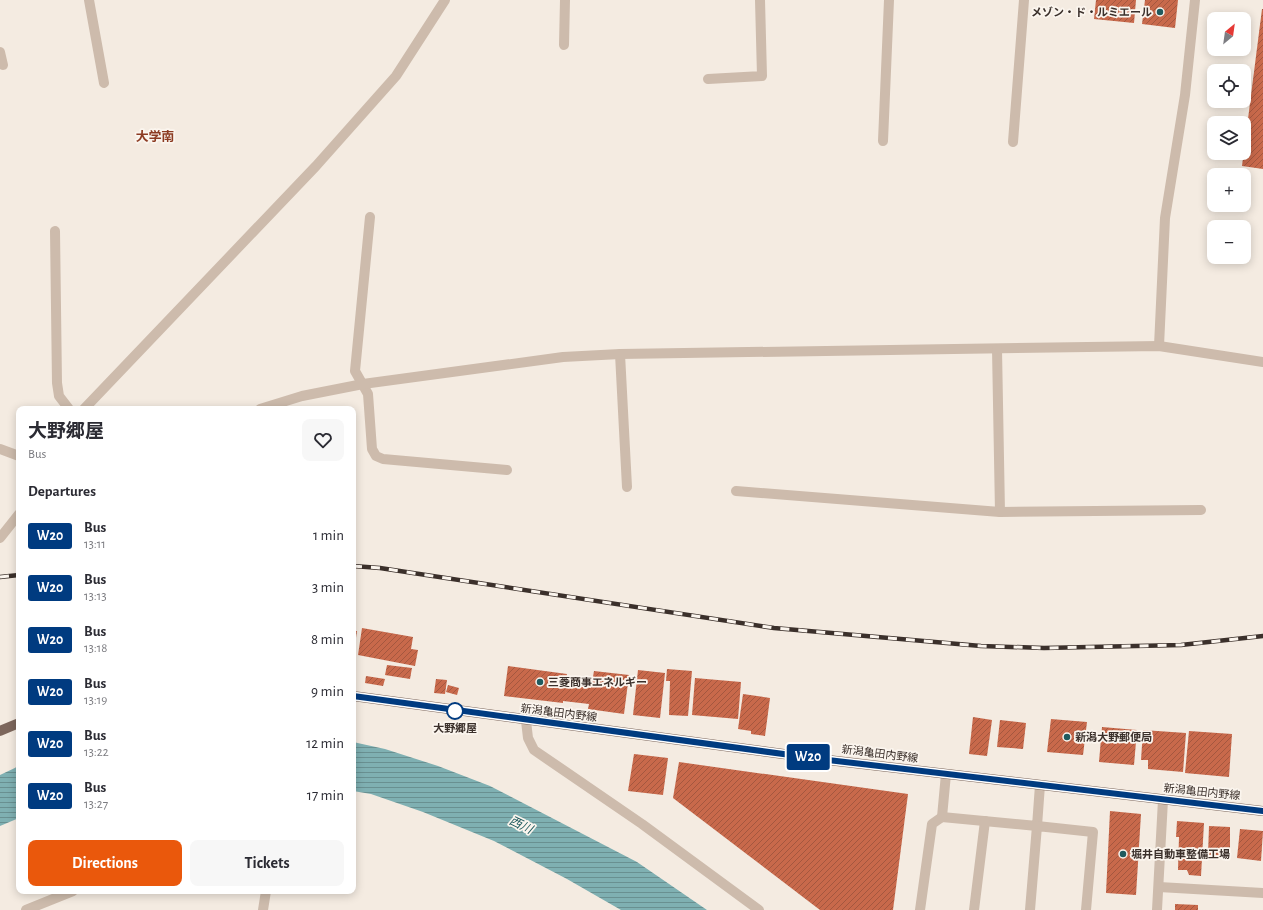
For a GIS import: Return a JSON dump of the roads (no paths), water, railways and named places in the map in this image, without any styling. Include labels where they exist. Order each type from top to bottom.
[{"type":"main road","name":"新潟亀田内野線","points":[[356,696],[526,721],[1040,786],[1263,811]]},
{"type":"main road","points":[[0,731],[16,724]]},
{"type":"street","points":[[89,0],[104,83]]},
{"type":"street","points":[[87,406],[316,166],[396,76],[445,0]]},
{"type":"street","points":[[564,45],[565,0]]},
{"type":"street","points":[[708,78],[762,76],[760,0]]},
{"type":"street","points":[[883,140],[889,0]]},
{"type":"street","points":[[1012,142],[1024,0]]},
{"type":"street","points":[[1159,346],[1165,218],[1185,95],[1194,0]]},
{"type":"street","points":[[0,52],[3,65]]},
{"type":"street","points":[[370,217],[355,371],[368,394],[372,449],[376,456],[383,459],[507,470]]},
{"type":"street","points":[[55,231],[56,383],[59,396],[67,406]]},
{"type":"street","points":[[270,406],[302,396],[363,384],[563,357],[620,354],[1159,346],[1263,362]]},
{"type":"street","points":[[997,349],[1000,512]]},
{"type":"street","points":[[620,354],[627,487]]},
{"type":"street","points":[[0,449],[16,455]]},
{"type":"street","points":[[736,491],[1000,512],[1200,510]]},
{"type":"street","points":[[0,538],[16,518]]},
{"type":"street","points":[[526,721],[528,738],[534,750],[642,824],[759,910]]},
{"type":"street","points":[[942,817],[946,774]]},
{"type":"street","points":[[1030,910],[1040,786]]},
{"type":"street","points":[[1157,910],[1163,800]]},
{"type":"street","points":[[920,910],[932,824],[942,817],[1093,832],[1086,910]]},
{"type":"street","points":[[974,910],[985,821]]},
{"type":"street","points":[[1159,887],[1263,893]]},
{"type":"street","points":[[26,910],[66,894]]},
{"type":"street","points":[[263,910],[266,894]]},
{"type":"water","name":"西川","points":[[356,743],[385,749],[438,766],[490,786],[637,862],[707,910],[621,910],[567,879],[494,841],[423,812],[371,794],[356,792]]},
{"type":"water","points":[[16,767],[16,819],[0,826],[0,775]]},
{"type":"railway","points":[[356,566],[380,568],[774,628],[981,646],[1044,648],[1181,645],[1263,636]]},
{"type":"railway","points":[[0,577],[16,575]]},
{"type":"place","name":"メゾン・ド・ルミエール","points":[[1160,12]]},
{"type":"place","name":"三菱商事エネルギー","points":[[540,682]]},
{"type":"place","name":"大野郷屋","points":[[455,711]]},
{"type":"place","name":"新潟大野郵便局","points":[[1067,737]]},
{"type":"place","name":"堀井自動車整備工場","points":[[1123,854]]},
{"type":"district","name":"大学南","points":[[155,137]]}]
